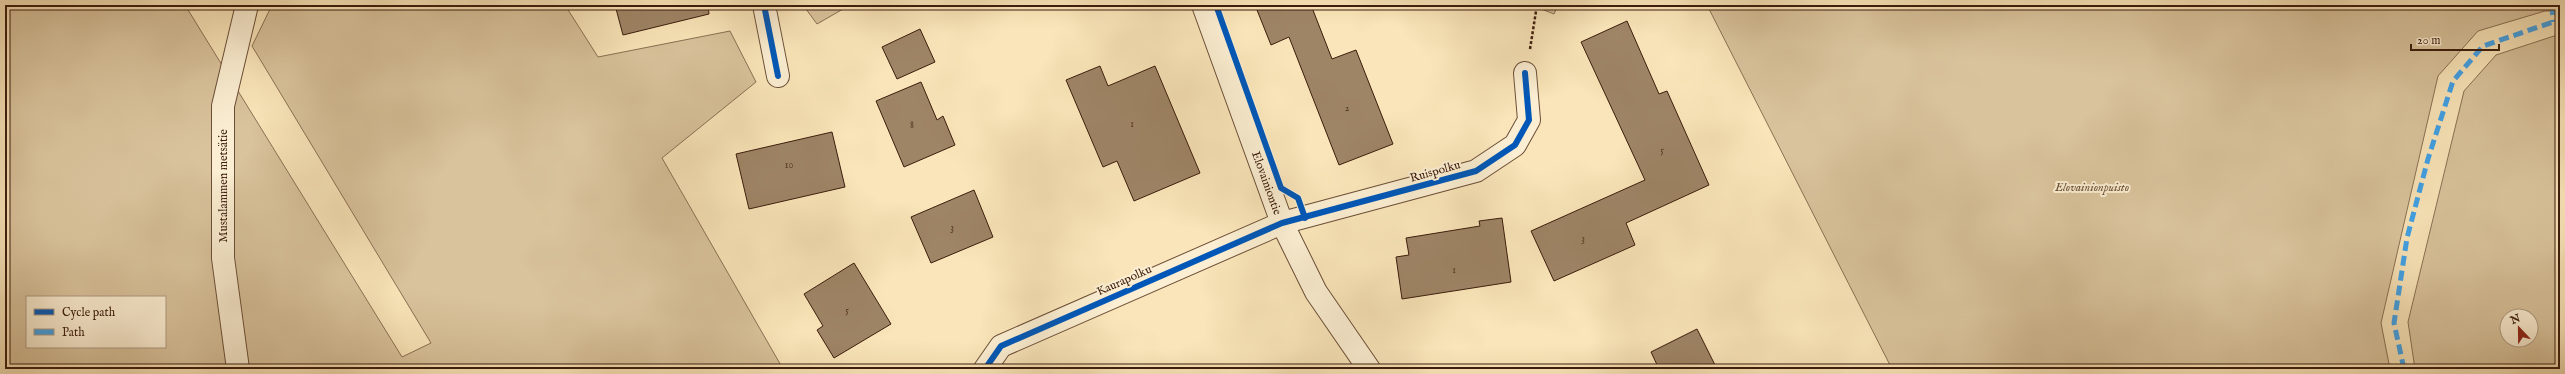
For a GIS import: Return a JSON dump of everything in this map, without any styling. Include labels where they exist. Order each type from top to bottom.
[{"type":"street","name":"Mustalammen metsätie","points":[[238,369],[223,258],[223,106],[247,5]]},
{"type":"street","points":[[764,5],[778,76]]},
{"type":"street","name":"Elovainiontie","points":[[1202,5],[1282,223],[1316,292],[1369,369]]},
{"type":"street","name":"Ruispolku","points":[[1282,223],[1476,171],[1515,145],[1529,120],[1525,73]]},
{"type":"street","name":"Kaurapolku","points":[[985,369],[1001,346],[1282,223]]},
{"type":"path","points":[[1525,73],[1537,5]]},
{"type":"green space","points":[[5,5],[185,5],[402,357],[431,343],[252,46],[272,5],[565,5],[598,57],[730,31],[756,82],[662,158],[783,369],[5,369]]},
{"type":"green space","points":[[803,5],[850,5],[817,24]]},
{"type":"green space","points":[[1531,5],[1558,5],[1554,14]]},
{"type":"green space","name":"Elovainionpuisto","points":[[1707,5],[2560,5],[2560,11],[2545,11],[2478,31],[2438,76],[2381,323],[2390,369],[1892,369]]},
{"type":"green space","points":[[2554,36],[2560,36],[2560,369],[2415,369],[2408,322],[2464,91],[2496,55]]},
{"type":"building","points":[[615,5],[708,5],[709,14],[623,35]]},
{"type":"building","points":[[1255,5],[1311,5],[1332,59],[1356,50],[1393,144],[1339,165],[1289,37],[1271,45]]},
{"type":"building","points":[[1627,21],[1659,94],[1667,91],[1709,185],[1626,223],[1635,245],[1554,281],[1531,231],[1645,180],[1581,42]]},
{"type":"building","points":[[920,29],[935,62],[897,79],[882,47]]},
{"type":"building","points":[[1100,66],[1108,86],[1155,66],[1200,173],[1134,201],[1117,161],[1103,167],[1066,80]]},
{"type":"building","points":[[921,82],[937,120],[943,116],[955,145],[904,167],[876,101]]},
{"type":"building","points":[[832,132],[845,187],[749,209],[736,154]]},
{"type":"building","points":[[974,190],[993,237],[931,263],[911,217]]},
{"type":"building","points":[[1502,218],[1511,282],[1402,299],[1396,257],[1409,255],[1406,238],[1480,226],[1479,221]]},
{"type":"building","points":[[854,263],[891,324],[834,358],[817,330],[823,326],[804,294]]},
{"type":"building","points":[[1697,329],[1717,369],[1659,369],[1651,352]]},
{"type":"marked path","points":[[2552,5],[2553,22]]},
{"type":"marked path","points":[[2404,369],[2394,323],[2407,238],[2428,159],[2453,81],[2483,46],[2553,22],[2560,22]]},
{"type":"cycle path","points":[[764,5],[778,76]]},
{"type":"cycle path","points":[[1216,5],[1281,188],[1298,198],[1305,218]]},
{"type":"cycle path","points":[[985,369],[1001,346],[1282,223],[1476,171],[1515,145],[1529,120],[1525,73]]}]
